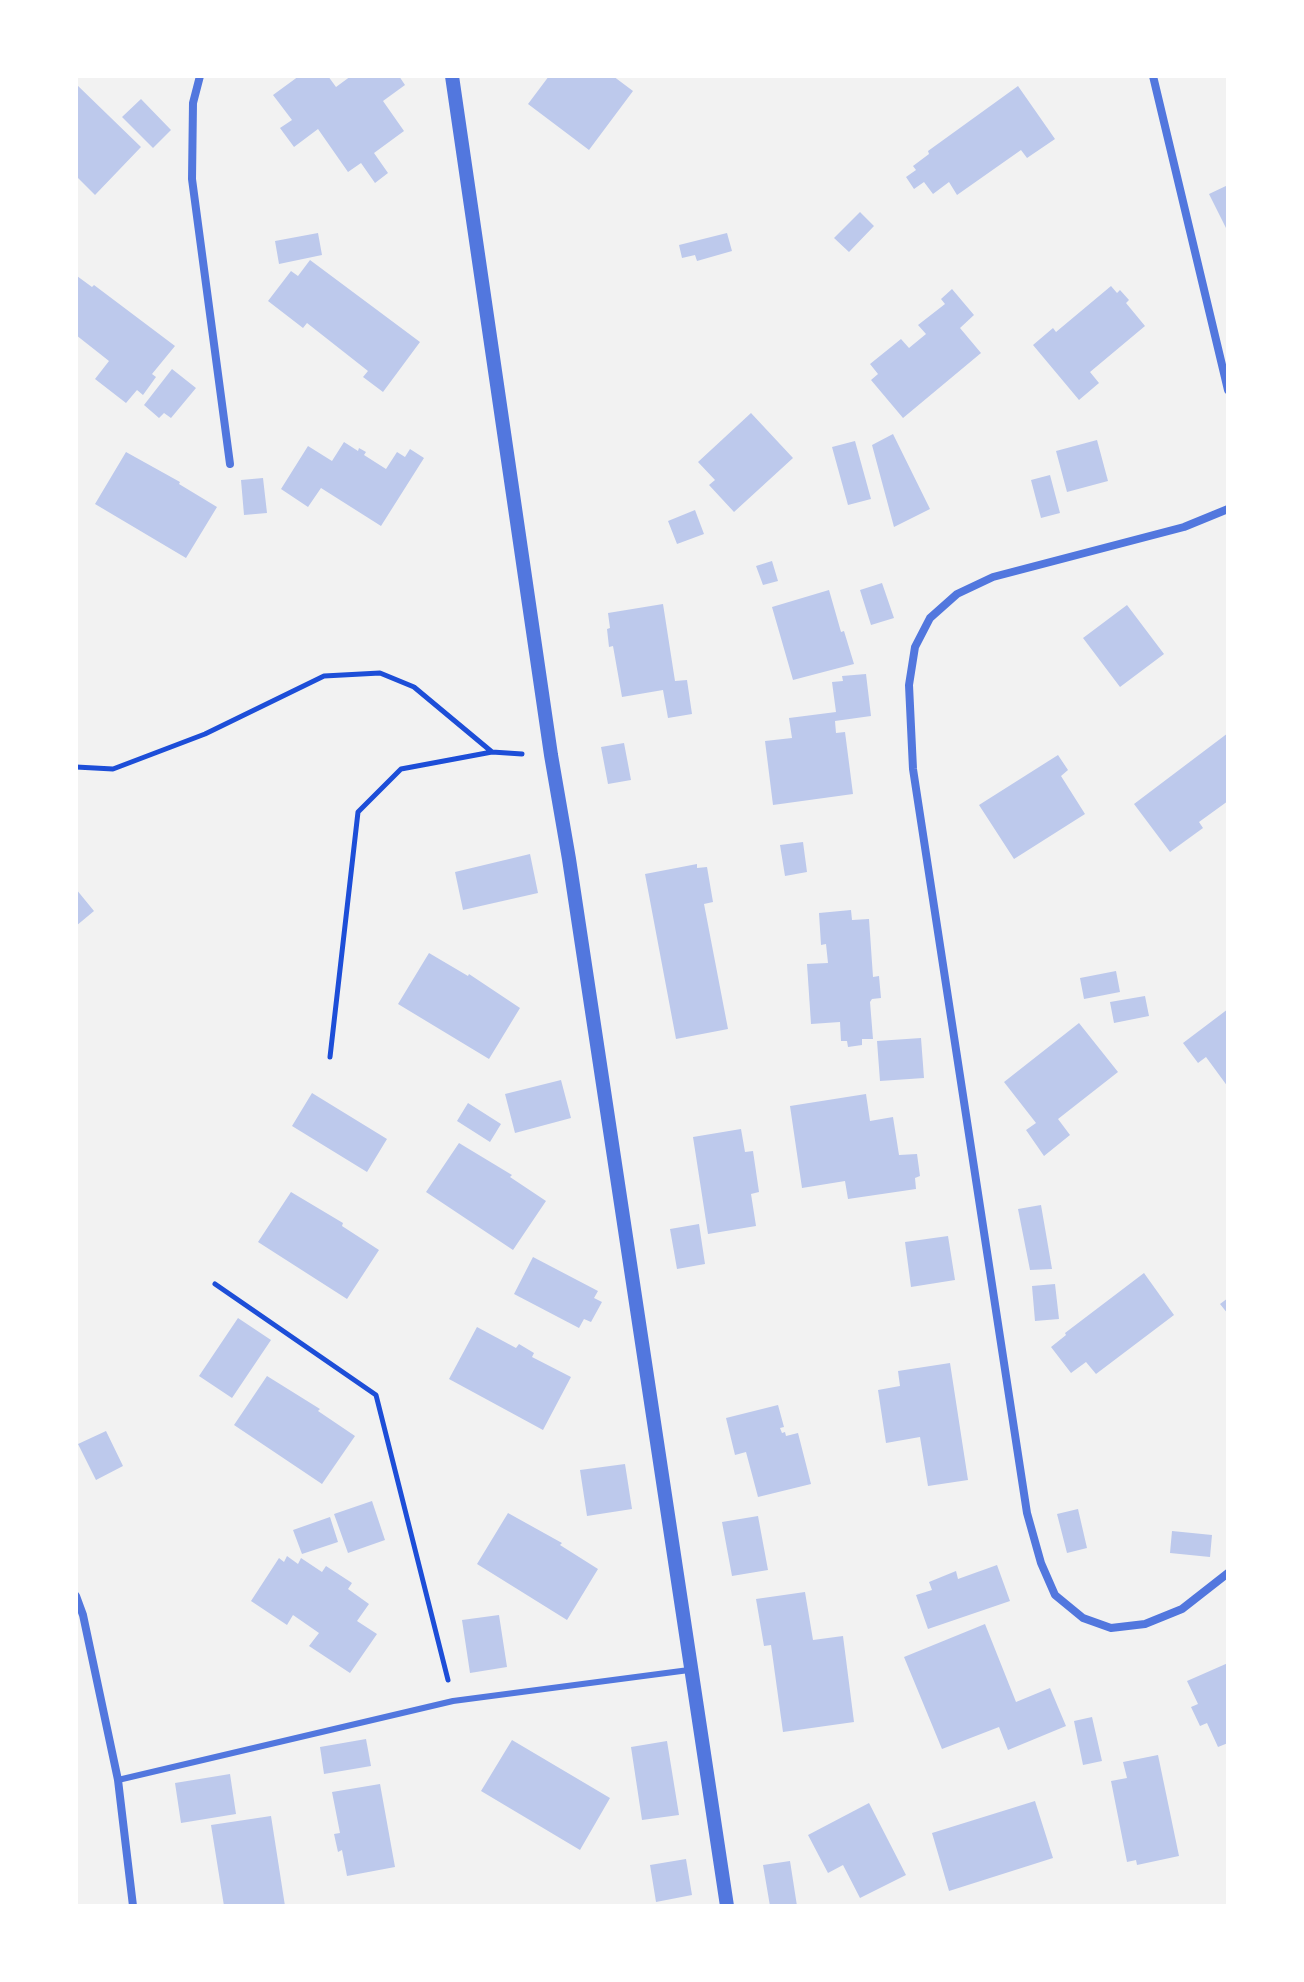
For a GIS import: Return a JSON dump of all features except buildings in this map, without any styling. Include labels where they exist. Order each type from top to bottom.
[{"type":"street","points":[[200,76],[193,103],[192,179],[230,464]]},
{"type":"street","points":[[452,76],[551,755],[727,1906]]},
{"type":"street","points":[[1153,76],[1228,390]]},
{"type":"street","points":[[1228,509],[1184,527],[993,577],[957,594],[930,618],[915,647],[909,685],[913,769],[1027,1513],[1041,1563],[1055,1595],[1083,1618],[1111,1628],[1145,1624],[1182,1609],[1228,1573]]},
{"type":"street","points":[[76,1596],[83,1615],[118,1780],[133,1906]]},
{"type":"lane","points":[[118,1780],[453,1701],[692,1669]]},
{"type":"path","points":[[76,767],[113,769],[205,734],[324,676],[380,673],[414,687],[492,752]]},
{"type":"path","points":[[330,1057],[358,812],[401,769],[492,752],[551,755]]},
{"type":"path","points":[[215,1284],[376,1395],[453,1701]]}]
